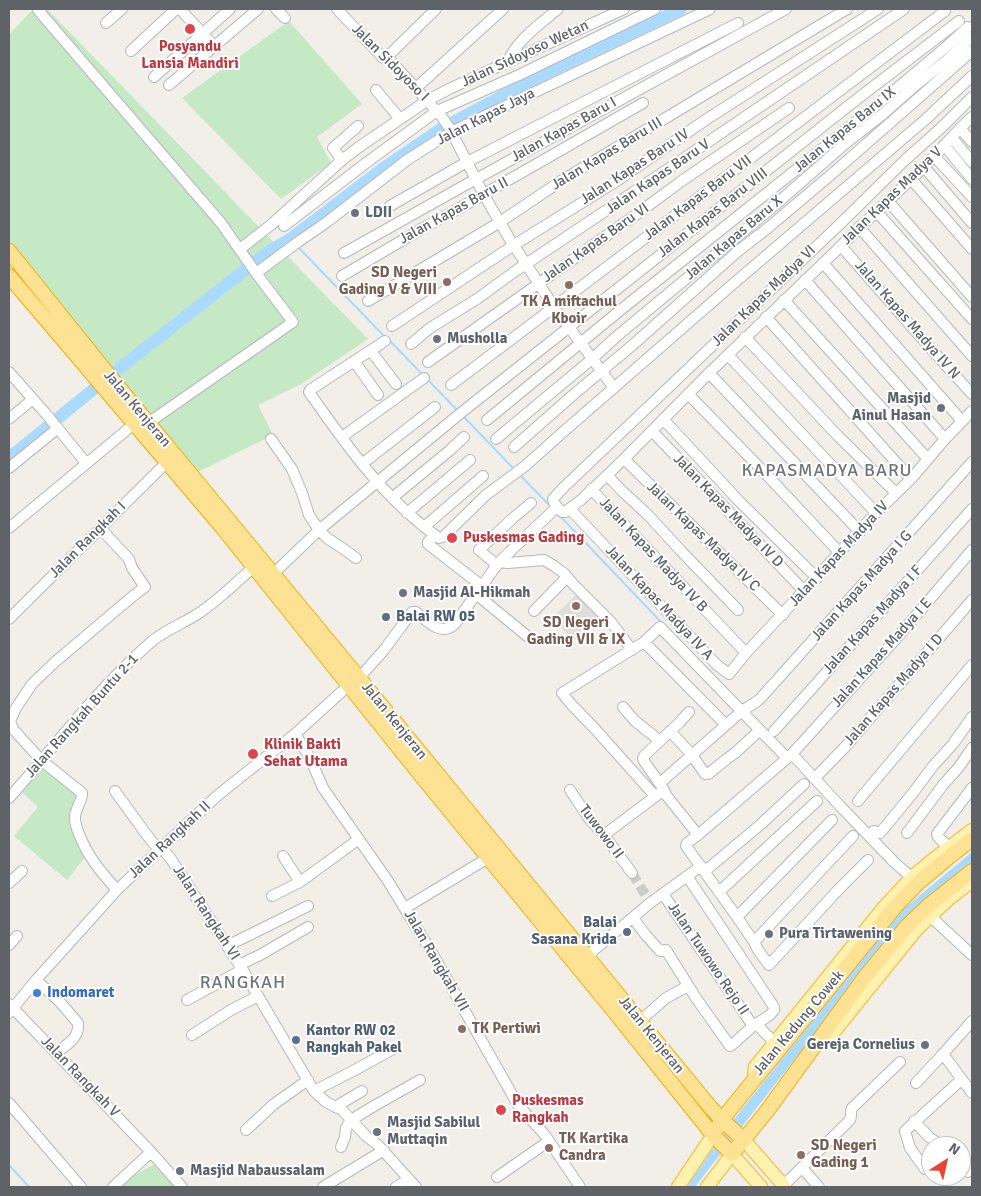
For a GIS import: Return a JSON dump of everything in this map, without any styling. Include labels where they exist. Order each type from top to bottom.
[{"type":"highway","name":"Jalan Kenjeran","points":[[9,251],[82,352],[141,424],[273,574],[354,681],[419,773],[714,1136],[730,1152]]},
{"type":"highway","name":"Jalan Kenjeran","points":[[9,276],[82,352]]},
{"type":"highway","name":"Jalan Kenjeran","points":[[141,424],[167,462],[254,567],[354,681],[588,958],[711,1108],[742,1138]]},
{"type":"highway","name":"Jalan Kedung Cowek","points":[[754,1080],[895,907],[912,883],[952,850],[972,839]]},
{"type":"highway","name":"Jalan Kedung Cowek","points":[[788,1081],[865,977],[907,926],[928,906],[971,875]]},
{"type":"highway","points":[[714,1136],[724,1122],[728,1112],[754,1080]]},
{"type":"highway","points":[[730,1152],[767,1111],[788,1081]]},
{"type":"main road","name":"Jalan Kedung Cowek","points":[[952,850],[972,830]]},
{"type":"main road","name":"Jalan Kedung Cowek","points":[[788,1081],[800,1074],[906,941],[971,875]]},
{"type":"main road","name":"Jalan Kedung Cowek","points":[[754,1080],[755,1067],[884,907],[912,883]]},
{"type":"main road","points":[[678,1187],[714,1136]]},
{"type":"main road","name":"Jalan Kenjeran","points":[[742,1138],[784,1187]]},
{"type":"main road","points":[[707,1187],[730,1152]]},
{"type":"main road","name":"Jalan Kenjeran","points":[[730,1152],[761,1187]]},
{"type":"street","points":[[106,23],[122,9]]},
{"type":"street","points":[[131,51],[178,9],[214,46]]},
{"type":"street","points":[[154,77],[230,9]]},
{"type":"street","points":[[169,85],[258,9]]},
{"type":"street","points":[[276,9],[285,18]]},
{"type":"street","name":"Jalan Sidoyoso I","points":[[337,9],[383,58],[391,60],[439,114],[450,130],[509,238],[554,307],[614,388]]},
{"type":"street","points":[[386,59],[435,9]]},
{"type":"street","points":[[416,88],[503,9]]},
{"type":"street","points":[[508,62],[519,43],[558,9]]},
{"type":"street","name":"Jalan Sidoyoso Wetan","points":[[277,223],[342,160],[428,100],[624,9]]},
{"type":"street","points":[[243,254],[277,223],[439,114],[655,9]]},
{"type":"street","name":"Jalan Kapas Jaya","points":[[254,271],[327,222],[450,130],[710,9]]},
{"type":"street","name":"Jalan Kapas Baru I","points":[[344,253],[786,9]]},
{"type":"street","name":"Jalan Kapas Baru III","points":[[368,301],[500,222],[561,181],[847,9]]},
{"type":"street","name":"Jalan Kapas Baru IV","points":[[392,326],[878,9]]},
{"type":"street","name":"Jalan Kapas Baru V","points":[[411,344],[430,328],[471,303],[514,272],[678,164],[904,9]]},
{"type":"street","points":[[9,528],[86,463],[293,322],[254,271],[221,223],[38,10]]},
{"type":"street","points":[[946,10],[966,26]]},
{"type":"street","name":"Jalan Kapas Baru VII","points":[[451,385],[946,10]]},
{"type":"street","points":[[390,206],[467,162],[738,23]]},
{"type":"street","name":"Jalan Kapas Baru VIII","points":[[273,574],[318,530],[377,481],[852,103],[966,26]]},
{"type":"street","name":"Jalan Kapas Baru IX","points":[[487,420],[623,308],[872,109],[946,47],[966,26]]},
{"type":"street","name":"Jalan Kapas Baru X","points":[[496,439],[946,61],[972,37]]},
{"type":"street","points":[[514,447],[737,252],[833,173],[972,50]]},
{"type":"street","points":[[385,341],[309,391],[362,464],[392,498],[407,513],[440,538],[486,495],[525,466],[733,284],[926,119],[972,76]]},
{"type":"street","points":[[376,90],[400,119]]},
{"type":"street","name":"Jalan Kapas Madya VI","points":[[555,509],[553,499],[555,496],[972,97]]},
{"type":"street","name":"Jalan Kapas Baru II","points":[[342,276],[643,103]]},
{"type":"street","name":"Jalan Kapas Baru VI","points":[[428,362],[638,214],[683,180],[789,108]]},
{"type":"street","name":"Jalan Kapas Madya V","points":[[688,394],[859,227],[924,167],[972,117]]},
{"type":"street","points":[[342,160],[333,148],[358,126]]},
{"type":"street","points":[[960,128],[972,142]]},
{"type":"street","points":[[948,141],[972,162]]},
{"type":"street","points":[[948,141],[972,179]]},
{"type":"street","points":[[934,156],[972,198]]},
{"type":"street","points":[[924,167],[972,223]]},
{"type":"street","points":[[911,179],[972,249]]},
{"type":"street","points":[[888,201],[972,297]]},
{"type":"street","points":[[876,211],[972,319]]},
{"type":"street","points":[[859,227],[972,356]]},
{"type":"street","name":"Jalan Kapas Madya IV N","points":[[841,246],[972,394]]},
{"type":"street","points":[[823,262],[962,421]]},
{"type":"street","points":[[805,280],[945,439]]},
{"type":"street","points":[[784,300],[928,458]]},
{"type":"street","points":[[766,317],[911,479]]},
{"type":"street","points":[[745,338],[838,436],[896,493]]},
{"type":"street","points":[[371,351],[396,384]]},
{"type":"street","points":[[728,355],[876,513]]},
{"type":"street","points":[[354,361],[378,395]]},
{"type":"street","points":[[9,372],[86,463]]},
{"type":"street","points":[[709,373],[860,532]]},
{"type":"street","points":[[342,437],[424,378]]},
{"type":"street","points":[[688,394],[840,553]]},
{"type":"street","name":"Jalan Kapas Madya IV B","points":[[688,394],[607,476],[591,489],[746,653]]},
{"type":"street","points":[[9,419],[33,399]]},
{"type":"street","points":[[362,464],[435,408]]},
{"type":"street","name":"Jalan Kapas Madya IV","points":[[728,674],[876,513],[911,479],[972,411]]},
{"type":"street","points":[[662,420],[738,500],[817,578]]},
{"type":"street","points":[[9,468],[57,427]]},
{"type":"street","name":"Jalan Kapas Madya IV D","points":[[652,431],[804,591]]},
{"type":"street","points":[[392,498],[464,437]]},
{"type":"street","points":[[270,439],[292,469],[302,492],[308,515],[318,530],[326,538],[356,558]]},
{"type":"street","name":"Jalan Kapas Madya IV C","points":[[624,459],[783,615]]},
{"type":"street","points":[[407,513],[470,460]]},
{"type":"street","name":"Jalan Rangkah I","points":[[9,619],[167,462]]},
{"type":"street","name":"Jalan Kapas Madya I G","points":[[604,835],[655,796],[662,786],[692,755],[744,710],[759,700],[972,462]]},
{"type":"street","points":[[424,527],[483,476]]},
{"type":"street","points":[[607,476],[648,515],[680,551],[738,610]]},
{"type":"street","points":[[478,590],[498,563],[555,509],[564,513],[581,500],[591,489]]},
{"type":"street","points":[[531,503],[478,550],[498,563],[544,560],[554,566],[611,622],[632,650]]},
{"type":"street","name":"Jalan Kapas Madya IV A","points":[[570,509],[717,665],[728,674]]},
{"type":"street","name":"Jalan Kapas Madya I F","points":[[774,731],[972,509]]},
{"type":"street","points":[[100,528],[129,559],[132,568],[145,587],[55,662],[32,684],[16,708],[10,722],[11,731],[66,782],[82,793],[83,796],[78,804],[75,816],[78,831],[89,855],[117,890]]},
{"type":"street","points":[[435,535],[428,544],[532,640]]},
{"type":"street","name":"Jalan Kapas Madya I E","points":[[698,836],[790,756],[895,640],[972,550]]},
{"type":"street","name":"Jalan Rangkah Buntu 2-1","points":[[9,798],[108,684],[136,655],[164,632],[211,605],[254,567]]},
{"type":"street","points":[[534,611],[567,577]]},
{"type":"street","name":"Jalan Rangkah II","points":[[10,1008],[117,890],[218,795],[295,734],[354,681],[384,650],[412,612],[416,612],[440,629],[451,628],[478,590]]},
{"type":"street","name":"Jalan Kapas Madya I D","points":[[815,778],[846,746],[972,600]]},
{"type":"street","points":[[655,796],[562,693],[632,650],[661,628],[744,710],[760,730],[815,778],[912,883]]},
{"type":"street","points":[[644,642],[726,725]]},
{"type":"street","points":[[858,801],[972,665]]},
{"type":"street","points":[[623,707],[635,721],[660,741]]},
{"type":"street","points":[[689,712],[643,758],[666,795],[698,836],[686,846],[720,892],[768,964],[770,965],[838,889],[868,860]]},
{"type":"street","points":[[868,835],[874,831],[880,833],[933,766],[953,744],[972,717]]},
{"type":"street","points":[[670,731],[692,755],[705,774],[708,774],[760,730]]},
{"type":"street","name":"Jalan Rangkah VII","points":[[295,734],[310,758],[322,788],[360,839],[405,908],[518,1105],[549,1141],[580,1187]]},
{"type":"street","points":[[907,833],[972,748]]},
{"type":"street","points":[[588,958],[594,950],[633,918],[649,901],[663,894],[687,876],[704,869],[760,825],[804,784]]},
{"type":"street","points":[[952,850],[937,834],[972,788]]},
{"type":"street","name":"Tuwowo II","points":[[570,790],[590,820],[604,835],[632,873]]},
{"type":"street","name":"Jalan Rangkah VI","points":[[115,791],[146,834],[170,858],[241,968],[314,1091],[326,1102],[342,1110],[366,1136],[384,1150],[413,1183]]},
{"type":"street","points":[[720,892],[817,800]]},
{"type":"street","points":[[737,917],[832,820]]},
{"type":"street","points":[[754,942],[853,836]]},
{"type":"street","points":[[272,896],[300,882],[360,839]]},
{"type":"street","points":[[283,856],[300,882]]},
{"type":"street","points":[[405,908],[488,858]]},
{"type":"street","points":[[9,882],[22,871]]},
{"type":"street","points":[[633,918],[660,951],[666,950],[688,986],[730,1046],[733,1044],[770,1014],[774,1007],[687,876]]},
{"type":"street","name":"Jalan Tuwowo Rejo II","points":[[663,894],[753,1026],[758,1026],[775,1043]]},
{"type":"street","points":[[227,946],[308,906]]},
{"type":"street","points":[[930,916],[972,955]]},
{"type":"street","points":[[187,1000],[308,927]]},
{"type":"street","points":[[9,945],[17,936]]},
{"type":"street","points":[[36,980],[59,1001],[79,1025],[74,1038],[56,1052]]},
{"type":"street","points":[[640,1021],[666,998],[688,986]]},
{"type":"street","points":[[192,1034],[258,996]]},
{"type":"street","name":"Jalan Rangkah V","points":[[10,1008],[56,1052],[182,1187]]},
{"type":"street","points":[[916,1083],[972,1021]]},
{"type":"street","points":[[314,1091],[393,1049]]},
{"type":"street","points":[[942,1054],[972,1093]]},
{"type":"street","points":[[784,1187],[850,1120],[852,1108],[900,1062]]},
{"type":"street","points":[[246,1130],[274,1104],[308,1080]]},
{"type":"street","points":[[341,1147],[346,1128],[351,1120],[420,1080]]},
{"type":"street","points":[[921,1163],[910,1148],[905,1133],[906,1129],[962,1080]]},
{"type":"street","points":[[335,1107],[362,1091]]},
{"type":"street","points":[[9,1102],[81,1187]]},
{"type":"street","points":[[914,1122],[927,1136]]},
{"type":"street","points":[[496,1177],[549,1141]]},
{"type":"street","points":[[324,1187],[384,1150]]},
{"type":"street","points":[[113,1187],[151,1152]]},
{"type":"street","points":[[802,1168],[819,1187]]},
{"type":"street","points":[[396,1187],[413,1183]]},
{"type":"shaded area","name":"SD Negeri Gading VII & IX","points":[[577,594],[599,618],[574,641],[552,618]]},
{"type":"green space","points":[[33,9],[47,9],[368,339],[301,384],[258,405],[273,435],[194,474],[9,244],[9,35]]},
{"type":"green space","points":[[289,21],[362,104],[317,137],[331,163],[281,199],[182,98]]},
{"type":"green space","points":[[41,763],[80,795],[75,809],[86,856],[67,880],[14,836],[38,807],[21,791]]},
{"type":"green space","points":[[155,1164],[175,1187],[120,1187],[134,1175]]},
{"type":"water","points":[[972,852],[972,865],[886,943],[695,1187],[686,1187],[731,1123],[892,921],[901,911]]},
{"type":"waterway","points":[[9,458],[268,252],[290,239],[382,169],[442,128],[534,79],[681,9]]},
{"type":"waterway","points":[[297,246],[386,338]]},
{"type":"waterway","points":[[390,341],[423,375]]},
{"type":"waterway","points":[[427,379],[458,411]]},
{"type":"waterway","points":[[463,416],[514,469]]},
{"type":"waterway","points":[[519,474],[552,508]]},
{"type":"waterway","points":[[559,515],[663,624]]},
{"type":"waterway","points":[[9,1165],[29,1187]]},
{"type":"tunnel","points":[[632,873],[648,899]]},
{"type":"place","name":"Posyandu Lansia Mandiri","points":[[190,29]]},
{"type":"place","name":"LDII","points":[[355,213]]},
{"type":"place","name":"SD Negeri Gading V & VIII","points":[[447,282]]},
{"type":"place","name":"TK A miftachul Kboir","points":[[569,285]]},
{"type":"place","name":"Musholla","points":[[437,339]]},
{"type":"place","name":"Masjid Ainul Hasan","points":[[941,408]]},
{"type":"place","name":"Puskesmas Gading","points":[[452,538]]},
{"type":"place","name":"Masjid Al-Hikmah","points":[[403,593]]},
{"type":"place","name":"SD Negeri Gading VII & IX","points":[[576,606]]},
{"type":"place","name":"Balai RW 05","points":[[386,617]]},
{"type":"place","name":"Klinik Bakti Sehat Utama","points":[[253,754]]},
{"type":"place","name":"Balai Sasana Krida","points":[[627,932]]},
{"type":"place","name":"Pura Tirtawening","points":[[769,934]]},
{"type":"place","name":"Indomaret","points":[[37,993]]},
{"type":"place","name":"TK Pertiwi","points":[[462,1029]]},
{"type":"place","name":"Kantor RW 02 Rangkah Pakel","points":[[296,1040]]},
{"type":"place","name":"Gereja Cornelius","points":[[925,1045]]},
{"type":"place","name":"Puskesmas Rangkah","points":[[501,1110]]},
{"type":"place","name":"Masjid Sabilul Muttaqin","points":[[377,1132]]},
{"type":"place","name":"TK Kartika Candra","points":[[549,1148]]},
{"type":"place","name":"SD Negeri Gading 1","points":[[801,1155]]},
{"type":"place","name":"Masjid Nabaussalam","points":[[180,1171]]},
{"type":"district","name":"KAPASMADYA BARU","points":[[827,471]]},
{"type":"district","name":"RANGKAH","points":[[243,983]]}]
